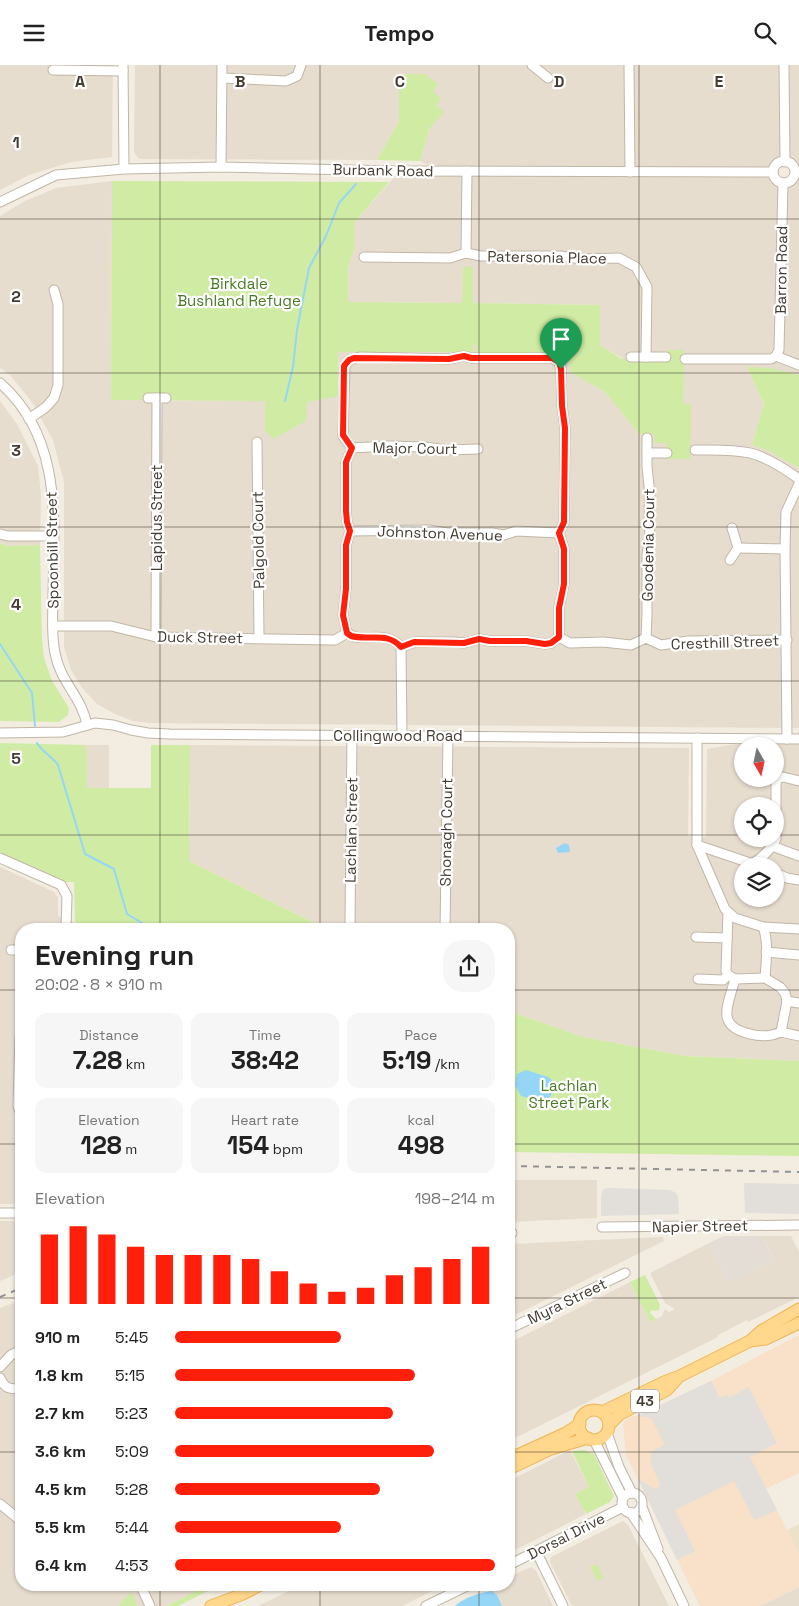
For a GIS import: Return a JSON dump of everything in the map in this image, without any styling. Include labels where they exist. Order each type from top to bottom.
[{"type":"main road","name":"43","points":[[515,1456],[566,1433],[580,1424],[581,1419],[588,1412],[597,1410],[602,1412],[750,1341],[760,1331],[799,1309]]},
{"type":"main road","name":"43","points":[[750,1341],[766,1339],[799,1323]]},
{"type":"main road","name":"43","points":[[515,1466],[551,1449],[602,1438],[620,1413],[667,1390],[680,1376]]},
{"type":"main road","points":[[602,1412],[606,1415],[608,1429]]},
{"type":"main road","points":[[580,1424],[582,1432],[591,1439]]},
{"type":"main road","points":[[224,1606],[249,1591]]},
{"type":"main road","points":[[211,1606],[243,1594]]},
{"type":"street","points":[[221,167],[222,65]]},
{"type":"street","points":[[223,78],[286,81],[298,76],[301,65]]},
{"type":"street","points":[[532,65],[548,78]]},
{"type":"street","points":[[629,65],[630,172]]},
{"type":"street","points":[[784,65],[785,162]]},
{"type":"street","points":[[53,71],[123,68],[124,169]]},
{"type":"street","points":[[785,162],[793,166],[797,175],[789,182],[783,183],[775,178],[774,172],[776,166],[785,162]]},
{"type":"street","name":"Burbank Road","points":[[1,197],[56,175],[124,169],[221,167],[467,171],[774,172]]},
{"type":"street","points":[[466,253],[467,171]]},
{"type":"street","name":"Barron Road","points":[[776,356],[780,350],[783,183]]},
{"type":"street","name":"Patersonia Place","points":[[364,257],[450,258],[466,253],[481,256],[560,256],[582,259],[619,258],[636,267],[647,287],[646,357]]},
{"type":"street","points":[[29,419],[46,407],[54,398],[58,385],[58,304],[54,290]]},
{"type":"street","points":[[402,735],[401,647],[395,640],[356,637],[347,633],[343,615],[346,589],[346,545],[350,531],[346,511],[346,462],[352,448],[343,435],[344,366],[349,360],[360,357],[449,359],[464,356],[471,358],[552,358],[559,362],[565,428],[564,522],[559,533],[564,549],[564,584],[559,608],[559,637]]},
{"type":"street","points":[[685,359],[771,359],[776,356],[799,365]]},
{"type":"street","points":[[631,357],[666,357]]},
{"type":"street","name":"Spoonbill Street","points":[[0,383],[19,404],[29,419],[45,452],[53,498],[54,652],[60,672],[82,706],[87,725]]},
{"type":"street","name":"Lapidus Street","points":[[156,637],[157,398]]},
{"type":"street","name":"Goodenia Court","points":[[646,438],[650,495],[646,638]]},
{"type":"street","name":"Palgold Court","points":[[257,442],[259,638]]},
{"type":"street","name":"Major Court","points":[[352,448],[388,446],[425,447],[447,450],[478,449]]},
{"type":"street","points":[[695,450],[752,453],[774,463],[799,479]]},
{"type":"street","points":[[647,453],[667,453]]},
{"type":"street","points":[[787,739],[786,512],[799,484]]},
{"type":"street","points":[[730,560],[738,547],[732,528]]},
{"type":"street","name":"Johnston Avenue","points":[[350,531],[429,530],[446,533],[492,533],[504,535],[516,531],[559,533]]},
{"type":"street","points":[[0,534],[8,536],[54,536]]},
{"type":"street","points":[[738,547],[785,549]]},
{"type":"street","name":"Duck Street","points":[[53,626],[111,625],[156,637],[335,640],[347,633]]},
{"type":"street","name":"Cresthill Street","points":[[401,647],[414,642],[464,643],[479,639],[490,641],[526,641],[545,644],[551,643],[559,637],[570,643],[603,642],[631,645],[646,638],[661,645],[688,641],[787,640]]},
{"type":"street","name":"Collingwood Road","points":[[0,733],[63,732],[87,725],[104,723],[131,730],[162,734],[799,739]]},
{"type":"street","name":"Lachlan Street","points":[[350,923],[352,735]]},
{"type":"street","name":"Shonagh Court","points":[[445,923],[448,736]]},
{"type":"street","points":[[697,738],[697,845],[725,909],[735,918],[763,927],[799,929]]},
{"type":"street","points":[[776,797],[778,778],[783,777],[799,781]]},
{"type":"street","points":[[697,845],[734,858]]},
{"type":"street","points":[[762,857],[771,847]]},
{"type":"street","points":[[775,847],[799,856]]},
{"type":"street","points":[[0,858],[61,885],[66,896],[66,923]]},
{"type":"street","points":[[784,877],[799,881]]},
{"type":"street","points":[[728,913],[726,971],[732,977]]},
{"type":"street","points":[[763,927],[766,952],[765,978]]},
{"type":"street","points":[[696,937],[727,937]]},
{"type":"street","points":[[766,952],[799,955]]},
{"type":"street","points":[[732,977],[727,1012],[729,1024],[734,1029],[760,1036],[774,1035],[781,1032],[799,1036]]},
{"type":"street","points":[[698,979],[765,978],[780,987],[785,993],[787,1001],[781,1032]]},
{"type":"street","points":[[787,1001],[799,1003]]},
{"type":"street","points":[[0,1213],[15,1213]]},
{"type":"street","name":"Napier Street","points":[[602,1227],[799,1225]]},
{"type":"street","name":"Myra Street","points":[[515,1326],[625,1273]]},
{"type":"street","points":[[0,1367],[15,1353]]},
{"type":"street","points":[[0,1378],[6,1388],[15,1389]]},
{"type":"street","points":[[608,1429],[618,1467],[632,1493],[637,1494],[641,1498],[642,1507],[661,1558]]},
{"type":"street","points":[[591,1439],[628,1512],[631,1513],[661,1558],[684,1606]]},
{"type":"street","points":[[623,1503],[629,1493],[632,1493]]},
{"type":"street","name":"Dorsal Drive","points":[[515,1562],[623,1503]]},
{"type":"street","points":[[0,1504],[15,1516]]},
{"type":"street","points":[[631,1513],[637,1512],[642,1507]]},
{"type":"street","points":[[536,1551],[563,1606]]},
{"type":"street","points":[[143,1591],[150,1606]]},
{"type":"street","points":[[426,1606],[457,1591]]},
{"type":"shaded area","points":[[0,65],[113,65],[112,157],[71,162],[29,175],[0,190]]},
{"type":"shaded area","points":[[135,65],[782,65],[781,160],[773,169],[433,168],[420,161],[430,128],[443,112],[436,105],[433,91],[425,74],[402,74],[402,80],[399,80],[399,121],[377,160],[141,159],[134,152]]},
{"type":"shaded area","points":[[787,65],[799,65],[799,173],[797,166],[788,159]]},
{"type":"shaded area","points":[[397,174],[772,174],[777,183],[784,184],[789,184],[796,176],[799,177],[799,375],[747,367],[764,404],[752,445],[767,450],[799,468],[799,728],[151,723],[133,721],[115,714],[97,704],[83,689],[71,670],[64,647],[64,482],[53,440],[32,402],[10,375],[0,368],[0,216],[25,201],[56,188],[112,181],[111,400],[265,401],[265,431],[306,402],[338,352],[473,352],[473,345],[477,345],[477,353],[570,353],[570,372],[605,392],[639,434],[691,404],[683,404],[667,362],[627,361],[600,345],[600,305],[472,303],[473,267],[463,267],[462,303],[348,302],[348,268],[354,249],[354,223]]},
{"type":"shaded area","points":[[0,401],[17,424],[38,466],[41,495],[40,545],[8,546],[0,543]]},
{"type":"shaded area","points":[[784,743],[799,743],[799,1061],[685,1056],[583,1037],[515,1013],[515,923],[314,923],[189,861],[190,745],[689,748],[688,836],[706,837],[707,749],[734,744],[734,787],[784,787]]},
{"type":"shaded area","points":[[86,745],[109,745],[109,788],[87,788]]},
{"type":"shaded area","points":[[0,867],[54,892],[58,897],[58,916],[75,923],[15,923],[15,1204],[0,1204]]},
{"type":"shaded area","points":[[515,1180],[597,1180],[597,1218],[515,1222]]},
{"type":"shaded area","points":[[744,1183],[799,1184],[799,1214],[745,1213]]},
{"type":"shaded area","points":[[607,1188],[670,1190],[676,1193],[678,1198],[679,1214],[601,1216],[601,1195],[603,1190]]},
{"type":"shaded area","points":[[0,1221],[15,1221],[15,1275],[0,1281]]},
{"type":"shaded area","points":[[724,1236],[762,1236],[774,1260],[728,1283],[709,1243]]},
{"type":"shaded area","points":[[762,1236],[791,1236],[799,1252],[799,1297],[748,1322],[747,1320],[718,1335],[718,1337],[515,1438],[515,1340],[630,1282],[650,1322],[662,1316],[665,1309],[669,1312],[675,1309],[665,1303],[650,1273],[709,1243],[728,1282],[774,1260]]},
{"type":"shaded area","points":[[663,1237],[664,1241],[515,1315],[515,1244]]},
{"type":"shaded area","points":[[15,1302],[15,1591],[197,1591],[166,1606],[138,1606],[131,1593],[118,1606],[0,1606],[0,1308]]},
{"type":"shaded area","points":[[799,1335],[799,1473],[766,1489],[799,1554],[799,1587],[760,1606],[700,1606],[626,1455],[623,1424],[626,1419],[638,1416],[711,1381]]},
{"type":"shaded area","points":[[711,1381],[720,1398],[727,1395],[729,1398],[749,1387],[777,1443],[750,1457],[777,1510],[754,1520],[734,1481],[675,1510],[695,1551],[677,1560],[638,1479],[655,1489],[658,1488],[660,1484],[650,1462],[652,1451],[665,1445],[651,1418],[637,1416]]},
{"type":"shaded area","points":[[570,1450],[589,1487],[575,1494],[586,1514],[515,1550],[515,1478]]},
{"type":"shaded area","points":[[623,1521],[628,1525],[669,1606],[572,1606],[551,1564],[551,1557]]},
{"type":"shaded area","points":[[799,1524],[799,1554],[787,1530]]},
{"type":"shaded area","points":[[531,1567],[536,1571],[553,1606],[502,1606],[497,1595],[492,1591],[515,1591],[515,1574]]},
{"type":"shaded area","points":[[799,1587],[799,1606],[760,1606]]},
{"type":"shaded area","points":[[289,1591],[432,1591],[402,1606],[258,1606]]},
{"type":"green space","points":[[402,74],[425,74],[438,84],[433,91],[441,99],[436,105],[444,112],[430,128],[420,161],[377,160],[399,121],[399,79],[402,79]]},
{"type":"green space","name":"Birkdale Bushland Refuge","points":[[112,181],[389,182],[354,223],[354,249],[348,268],[348,302],[462,303],[463,267],[473,267],[473,303],[600,305],[600,345],[622,359],[627,361],[666,362],[667,350],[684,350],[683,404],[691,404],[690,459],[666,459],[667,443],[655,443],[654,434],[639,434],[605,392],[570,372],[570,353],[477,353],[476,345],[473,345],[473,352],[338,352],[338,396],[307,402],[306,421],[273,439],[265,431],[265,401],[111,400]]},
{"type":"green space","points":[[747,367],[771,368],[799,375],[799,468],[767,450],[752,445],[764,404]]},
{"type":"green space","points":[[0,543],[8,546],[40,545],[44,658],[52,681],[69,708],[68,715],[59,722],[0,721]]},
{"type":"green space","points":[[0,743],[86,745],[87,788],[151,788],[151,745],[190,745],[189,861],[314,923],[77,923],[75,922],[74,882],[63,882],[0,852]]},
{"type":"green space","name":"Lachlan Street Park","points":[[515,1013],[583,1037],[685,1056],[799,1061],[799,1156],[515,1152]]},
{"type":"green space","points":[[645,1275],[660,1305],[659,1310],[651,1310],[650,1313],[656,1319],[650,1322],[630,1282]]},
{"type":"green space","points":[[584,1450],[594,1454],[614,1496],[610,1502],[586,1514],[575,1494],[589,1487],[572,1451]]},
{"type":"green space","points":[[597,1564],[604,1578],[597,1581],[590,1567]]},
{"type":"green space","points":[[197,1591],[208,1591],[178,1606],[166,1606]]},
{"type":"green space","points":[[131,1592],[138,1606],[118,1606]]},
{"type":"water","points":[[565,843],[569,845],[570,852],[558,853],[556,848]]},
{"type":"water","points":[[526,1070],[548,1077],[555,1083],[555,1090],[546,1102],[521,1096],[515,1085],[517,1074]]},
{"type":"water","points":[[492,1591],[497,1595],[502,1606],[455,1606],[472,1596]]},
{"type":"waterway","points":[[285,401],[293,367],[297,330],[309,268],[326,236],[339,203],[356,184]]},
{"type":"waterway","points":[[0,644],[32,693],[35,726]]},
{"type":"waterway","points":[[37,743],[58,765],[85,854],[114,869],[127,914],[142,923]]},
{"type":"railway","points":[[515,1166],[799,1172]]},
{"type":"railway","points":[[0,1297],[15,1291]]},
{"type":"route","points":[[464,356],[471,358],[552,358],[559,362],[561,369],[562,406],[565,428],[564,522],[559,533],[564,549],[564,584],[559,608],[559,637],[551,643],[545,644],[526,641],[490,641],[479,639],[468,643],[414,642],[401,647],[395,640],[356,637],[347,633],[343,615],[346,589],[346,545],[350,531],[346,511],[346,462],[352,448],[343,435],[344,366],[349,360],[360,357],[449,359],[464,356]]}]
